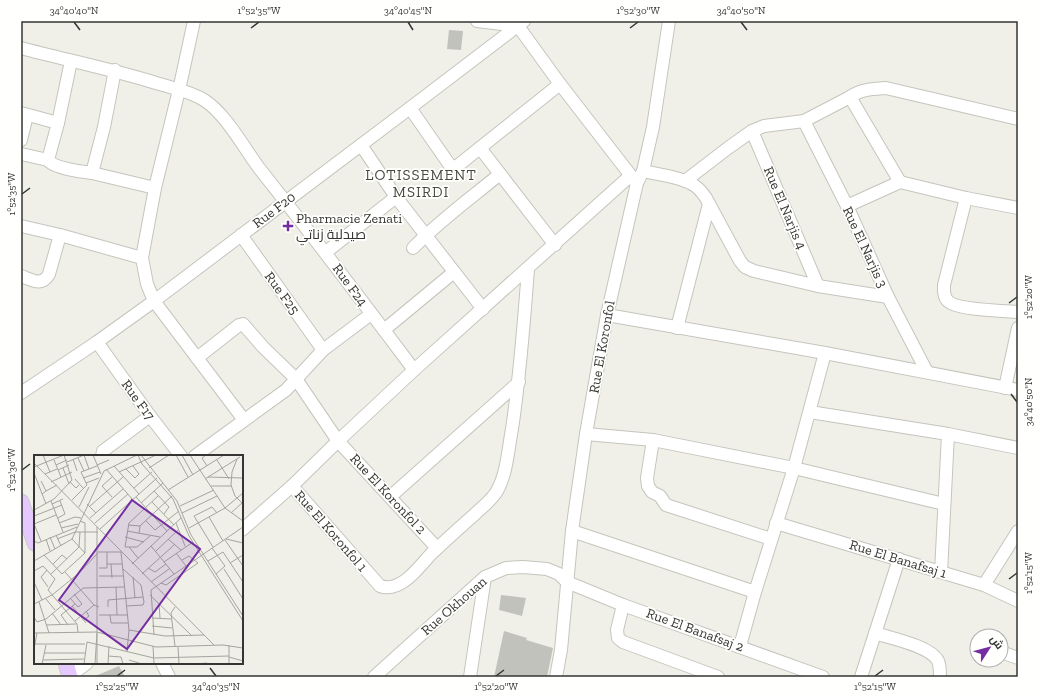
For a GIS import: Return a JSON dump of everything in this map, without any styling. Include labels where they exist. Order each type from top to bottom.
[{"type":"main road","points":[[21,502],[34,540]]},
{"type":"main road","points":[[66,664],[69,677]]},
{"type":"street","points":[[194,21],[156,188],[142,258],[147,284],[154,301],[244,420]]},
{"type":"street","points":[[243,529],[292,486],[338,440],[414,370],[555,245],[633,180],[560,84],[521,23],[477,21]]},
{"type":"street","name":"Rue El Koronfol","points":[[556,677],[561,650],[566,582],[572,531],[586,434],[633,180],[643,171],[653,127],[669,21]]},
{"type":"street","name":"Rue F20","points":[[21,393],[97,342],[154,301],[521,23]]},
{"type":"street","name":"Rue F24","points":[[21,48],[71,61],[115,70],[179,90],[205,100],[217,111],[326,252],[414,370]]},
{"type":"street","points":[[48,160],[58,123],[71,61]]},
{"type":"street","points":[[92,173],[104,127],[115,70]]},
{"type":"street","points":[[410,108],[452,166],[456,167],[560,84]]},
{"type":"street","points":[[685,181],[752,131],[764,126],[804,121],[857,92],[871,89],[886,88],[1018,119]]},
{"type":"street","points":[[850,97],[900,182]]},
{"type":"street","points":[[21,140],[24,114],[58,123]]},
{"type":"street","name":"Rue El Narjis 3","points":[[804,121],[847,206],[888,297],[927,372]]},
{"type":"street","name":"Rue El Narjis 4","points":[[752,131],[818,286]]},
{"type":"street","points":[[361,144],[396,196],[483,309]]},
{"type":"street","points":[[480,148],[555,245]]},
{"type":"street","points":[[21,154],[48,160],[53,165],[156,188]]},
{"type":"street","points":[[643,171],[685,181],[699,189],[710,204],[735,252],[745,267],[754,271],[818,286],[888,297]]},
{"type":"street","points":[[413,248],[425,235],[500,174]]},
{"type":"street","points":[[847,206],[900,182],[966,198],[1018,208]]},
{"type":"street","points":[[326,252],[396,196]]},
{"type":"street","points":[[966,198],[944,285],[943,291],[945,296],[950,303],[961,307],[1018,312]]},
{"type":"street","points":[[677,328],[710,204]]},
{"type":"street","points":[[21,226],[60,235],[142,258]]},
{"type":"street","points":[[21,276],[42,282],[46,280],[60,235]]},
{"type":"street","name":"Rue F25","points":[[241,235],[323,350]]},
{"type":"street","name":"Rue El Koronfol 1","points":[[292,486],[380,586],[386,588],[398,585],[408,578],[437,548],[489,503],[503,478],[519,382],[528,269]]},
{"type":"street","points":[[384,330],[454,272]]},
{"type":"street","points":[[196,455],[286,390],[323,350],[371,314]]},
{"type":"street","points":[[607,315],[825,353],[1018,390]]},
{"type":"street","name":"Rue El Koronfol 2","points":[[197,358],[239,325],[243,324],[263,347],[296,378],[338,440],[391,496],[437,548]]},
{"type":"street","points":[[1005,388],[1018,328]]},
{"type":"street","name":"Rue F17","points":[[97,342],[150,416],[180,455]]},
{"type":"street","points":[[740,646],[755,592],[794,468],[825,353]]},
{"type":"street","points":[[391,496],[519,382]]},
{"type":"street","points":[[810,412],[948,434],[1018,448]]},
{"type":"street","points":[[102,455],[103,450],[150,416]]},
{"type":"street","points":[[586,434],[653,440],[794,468],[944,504]]},
{"type":"street","points":[[941,572],[948,434]]},
{"type":"street","points":[[653,440],[647,478],[648,486],[652,492],[660,496],[666,505],[771,540]]},
{"type":"street","name":"Rue El Banafsaj 1","points":[[776,523],[984,585],[1018,601]]},
{"type":"street","points":[[572,531],[755,592]]},
{"type":"street","points":[[984,585],[1018,531]]},
{"type":"street","points":[[861,677],[899,559]]},
{"type":"street","name":"Rue Okhouan","points":[[374,677],[485,577],[506,568],[523,567],[547,569],[559,574],[566,582]]},
{"type":"street","points":[[470,677],[485,577]]},
{"type":"street","name":"Rue El Banafsaj 2","points":[[566,582],[623,605],[823,677]]},
{"type":"street","points":[[623,605],[617,630],[618,638],[623,642],[718,677]]},
{"type":"street","points":[[875,633],[924,649],[934,655],[939,662],[940,677]]},
{"type":"street","points":[[69,677],[86,664]]},
{"type":"street","points":[[162,664],[169,677]]},
{"type":"building","points":[[449,30],[463,31],[461,50],[447,49]]},
{"type":"building","points":[[501,595],[526,598],[522,616],[499,610]]},
{"type":"building","points":[[504,631],[527,638],[526,640],[553,648],[547,677],[494,677]]},
{"type":"building","points":[[119,666],[125,677],[93,677]]},
{"type":"place","name":"Pharmacie Zenati صيدلية زناتي","points":[[288,226]]},
{"type":"district","name":"LOTISSEMENT MSIRDI","points":[[421,184]]}]
